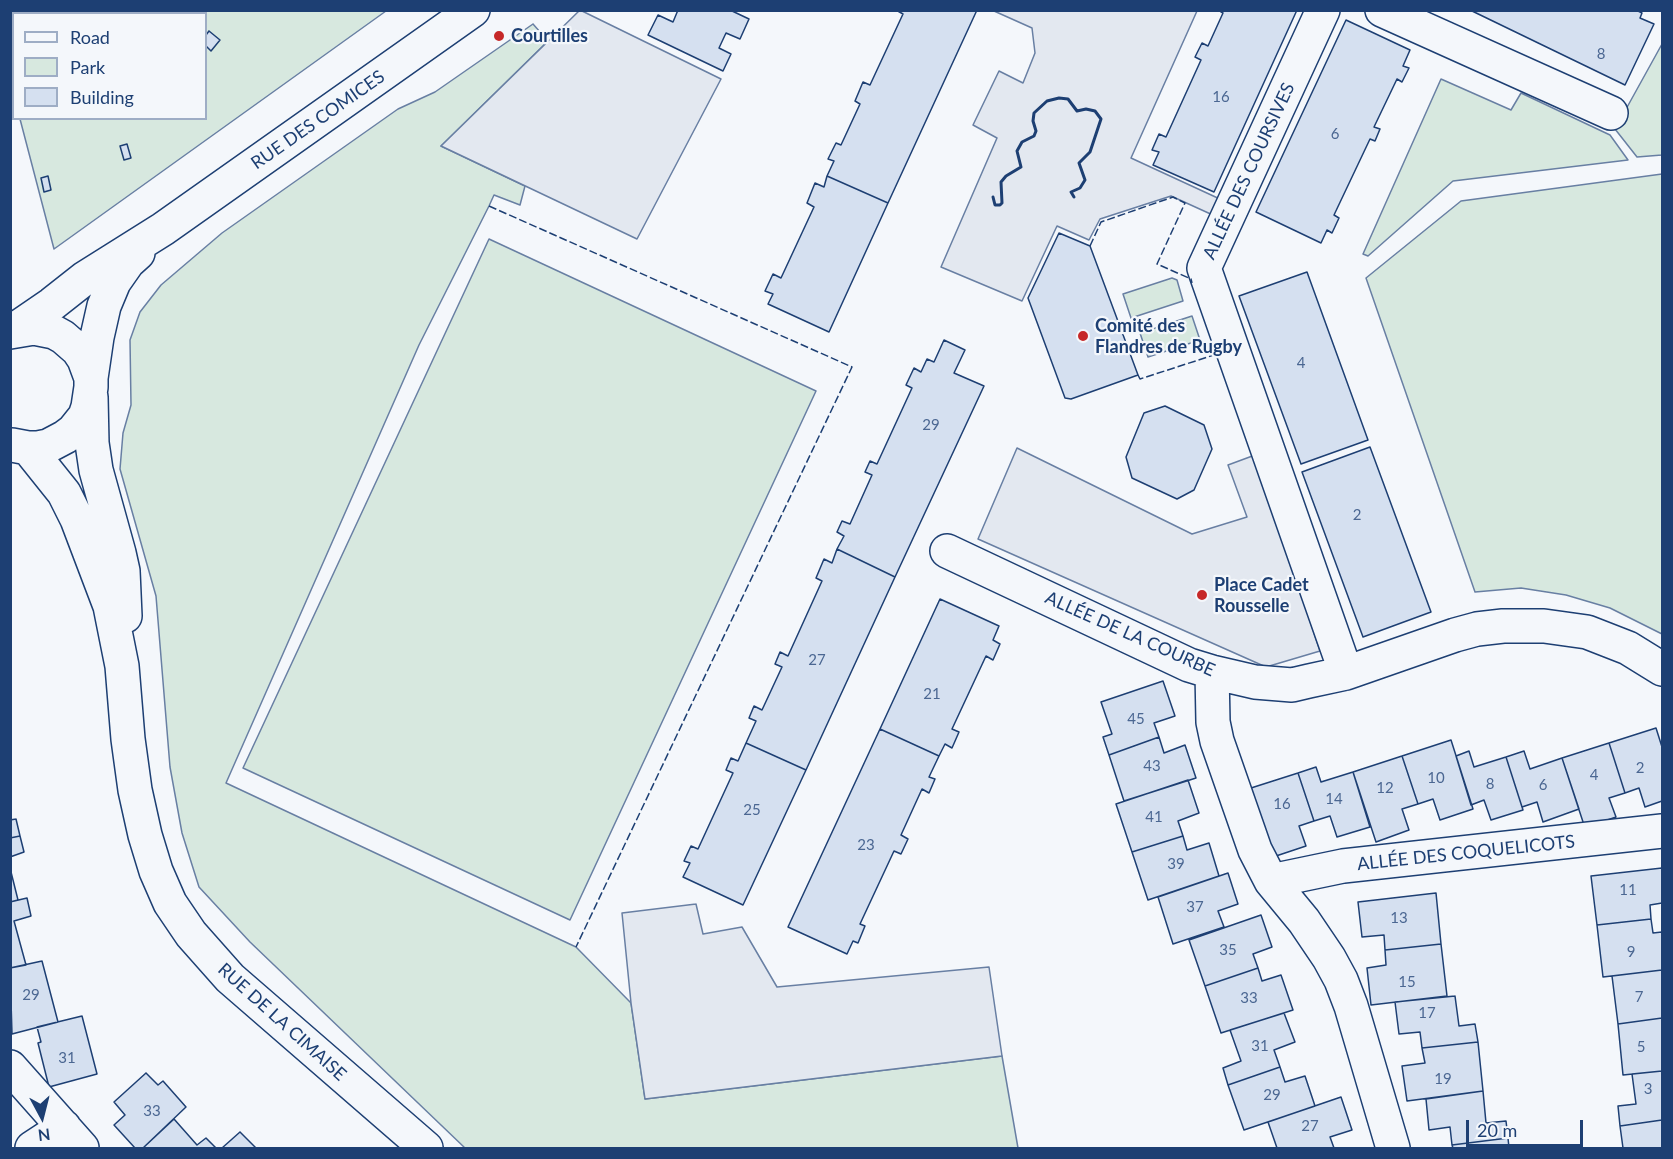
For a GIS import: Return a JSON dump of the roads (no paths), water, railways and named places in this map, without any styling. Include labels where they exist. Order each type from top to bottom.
[{"type":"street","name":"RUE DES COMICES","points":[[12,331],[85,278],[163,229],[473,10]]},
{"type":"street","name":"ALLÉE DES COURSIVES","points":[[1323,10],[1204,268],[1346,673]]},
{"type":"street","points":[[1382,10],[1611,113]]},
{"type":"street","name":"RUE DES COMICES","points":[[91,387],[97,337],[104,306],[114,282],[128,262],[163,229]]},
{"type":"street","points":[[12,331],[34,328],[54,332],[63,337],[78,350],[88,367],[91,387],[84,416],[73,431],[48,446],[19,446]]},
{"type":"street","name":"RUE DE LA CIMAISE","points":[[91,387],[92,443],[96,470],[123,572],[125,620],[122,666]]},
{"type":"street","name":"RUE DE LA CIMAISE","points":[[19,446],[57,482],[77,519],[110,606],[122,666],[135,790],[156,871],[170,903],[191,934],[231,978],[426,1149]]},
{"type":"street","name":"ALLÉE DE LA COURBE","points":[[947,551],[1189,665],[1255,682],[1292,685],[1346,673],[1455,635],[1503,626],[1544,626],[1587,632],[1628,648],[1662,669]]},
{"type":"street","points":[[1212,672],[1213,722],[1217,741],[1256,850],[1270,881],[1304,921],[1341,980],[1351,1006],[1393,1149]]},
{"type":"street","name":"ALLÉE DES COQUELICOTS","points":[[1270,881],[1343,866],[1662,831]]},
{"type":"street","points":[[10,1067],[73,1138],[32,1149]]},
{"type":"place","name":"Courtilles","points":[[499,36]]},
{"type":"place","name":"Comité des Flandres de Rugby","points":[[1083,336]]},
{"type":"place","name":"Place Cadet Rousselle","points":[[1202,595]]}]
